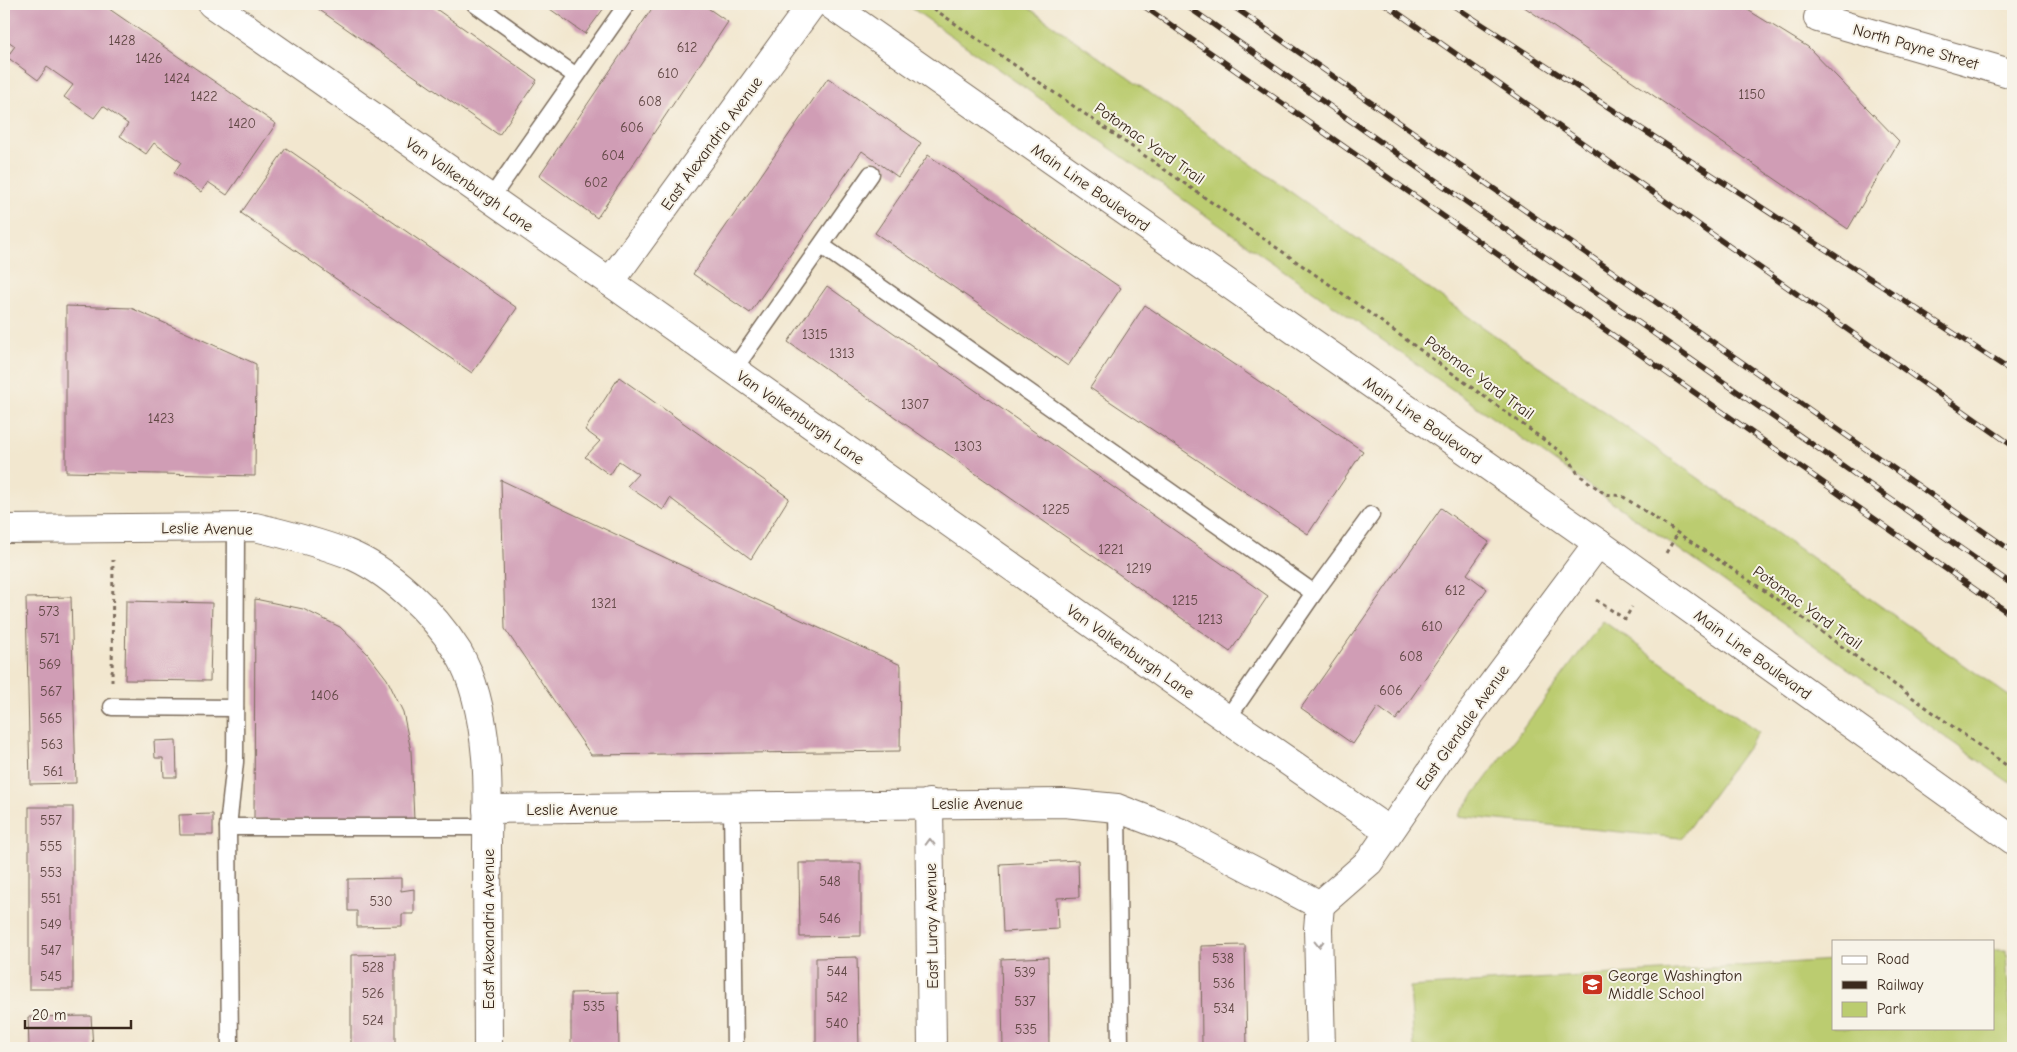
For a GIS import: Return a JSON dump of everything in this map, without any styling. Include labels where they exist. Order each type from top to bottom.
[{"type":"street","name":"Van Valkenburgh Lane","points":[[212,4],[491,198],[1227,719],[1389,831]]},
{"type":"street","name":"East Alexandria Avenue","points":[[610,282],[812,4]]},
{"type":"street","name":"Main Line Boulevard","points":[[830,4],[1598,543],[2013,840]]},
{"type":"street","name":"North Payne Street","points":[[1818,18],[2013,74]]},
{"type":"street","name":"Leslie Avenue","points":[[4,529],[255,527],[291,535],[346,553],[371,566],[397,584],[428,612],[458,652],[476,698],[486,758],[487,818],[732,806],[1064,803],[1117,808],[1182,833],[1297,891],[1320,905]]},
{"type":"street","name":"East Glendale Avenue","points":[[1320,905],[1369,862],[1471,713],[1598,543]]},
{"type":"street","name":"East Luray Avenue","points":[[929,803],[932,1048]]},
{"type":"street","name":"East Alexandria Avenue","points":[[487,818],[488,1048]]},
{"type":"street","points":[[1320,905],[1318,929],[1321,1048]]},
{"type":"lane","points":[[475,4],[576,76]]},
{"type":"lane","points":[[491,198],[627,4]]},
{"type":"lane","points":[[734,370],[871,174]]},
{"type":"lane","points":[[822,246],[1314,593]]},
{"type":"lane","points":[[1227,719],[1314,593],[1371,516]]},
{"type":"lane","points":[[230,1048],[228,827],[235,762],[236,527]]},
{"type":"lane","points":[[112,707],[235,708]]},
{"type":"lane","points":[[732,806],[735,1048]]},
{"type":"lane","points":[[1117,808],[1120,1048]]},
{"type":"lane","points":[[228,827],[487,818]]},
{"type":"path","name":"Potomac Yard Trail","points":[[928,4],[1346,296],[1569,458],[1578,474],[1605,494],[1622,496],[1765,591],[2013,770]]},
{"type":"path","points":[[112,707],[113,528]]},
{"type":"green space","points":[[906,4],[1023,4],[2013,699],[2013,785]]},
{"type":"green space","points":[[1603,621],[1759,732],[1681,838],[1458,816]]},
{"type":"green space","points":[[1994,950],[2006,950],[2012,1048],[1414,1048],[1410,987],[1832,960],[1832,1030],[1994,1030]]},
{"type":"building","points":[[10,4],[102,4],[276,124],[227,195],[208,182],[201,192],[174,173],[181,162],[154,143],[146,154],[120,136],[128,124],[103,106],[94,118],[64,97],[73,85],[47,67],[38,80],[7,57],[15,46],[4,38],[4,13]]},
{"type":"building","points":[[311,4],[429,4],[537,80],[499,135]]},
{"type":"building","points":[[543,4],[607,4],[585,34]]},
{"type":"building","points":[[655,4],[702,4],[728,22],[597,218],[539,176]]},
{"type":"building","points":[[1520,4],[1738,4],[1808,47],[1899,141],[1848,229]]},
{"type":"building","points":[[828,78],[921,143],[898,177],[862,151],[750,313],[693,274]]},
{"type":"building","points":[[286,148],[517,308],[472,373],[241,213]]},
{"type":"building","points":[[928,155],[1121,288],[1068,366],[875,233]]},
{"type":"building","points":[[827,286],[1268,596],[1230,652],[788,342]]},
{"type":"building","points":[[1145,305],[1363,451],[1308,534],[1090,388]]},
{"type":"building","points":[[66,306],[131,308],[256,364],[255,476],[66,472]]},
{"type":"building","points":[[619,377],[789,498],[751,559],[670,498],[663,510],[627,486],[638,474],[619,461],[610,475],[585,457],[600,441],[585,430]]},
{"type":"building","points":[[501,480],[704,576],[901,665],[900,751],[591,755],[505,629]]},
{"type":"building","points":[[1441,508],[1489,542],[1467,574],[1487,589],[1396,720],[1378,707],[1353,744],[1301,708]]},
{"type":"building","points":[[71,597],[76,783],[30,784],[26,598]]},
{"type":"building","points":[[255,599],[303,609],[340,627],[367,653],[387,679],[403,712],[411,751],[414,820],[254,820]]},
{"type":"building","points":[[126,601],[212,603],[210,681],[125,680]]},
{"type":"building","points":[[176,740],[177,777],[164,777],[163,758],[155,758],[154,741]]},
{"type":"building","points":[[29,807],[73,807],[73,989],[29,989]]},
{"type":"building","points":[[213,814],[213,835],[180,835],[179,815]]},
{"type":"building","points":[[1078,860],[1079,897],[1057,898],[1058,929],[1003,932],[1000,864]]},
{"type":"building","points":[[799,863],[861,863],[861,936],[800,937]]},
{"type":"building","points":[[401,878],[401,891],[414,889],[414,914],[402,914],[402,926],[357,927],[357,911],[348,911],[348,879]]},
{"type":"building","points":[[1245,945],[1247,1048],[1202,1048],[1201,946]]},
{"type":"building","points":[[395,954],[395,1048],[351,1048],[351,955]]},
{"type":"building","points":[[857,957],[859,1048],[816,1048],[816,958]]},
{"type":"building","points":[[1048,957],[1049,1048],[1003,1048],[1001,959]]},
{"type":"building","points":[[618,992],[619,1048],[571,1048],[571,993]]},
{"type":"building","points":[[91,1016],[93,1048],[29,1048],[28,1017]]},
{"type":"railway","points":[[1141,4],[2013,616]]},
{"type":"railway","points":[[1184,4],[2013,585]]},
{"type":"railway","points":[[1230,4],[2013,552]]},
{"type":"railway","points":[[1385,4],[2013,446]]},
{"type":"railway","points":[[1451,4],[2013,372]]},
{"type":"place","name":"George Washington Middle School","points":[[1592,984]]}]
